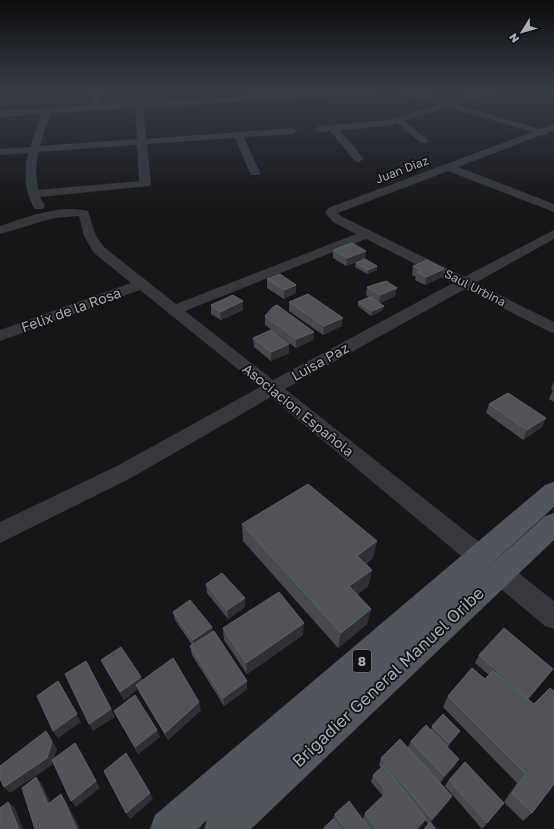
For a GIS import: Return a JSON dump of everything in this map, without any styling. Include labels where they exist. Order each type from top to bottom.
[{"type":"main road","name":"Brigadier General Manuel Oribe","points":[[222,829],[490,566],[554,492]]},
{"type":"main road","name":"Brigadier General Manuel Oribe","points":[[169,829],[490,566],[554,524]]},
{"type":"street","points":[[40,130],[33,149],[31,178],[38,205],[51,215]]},
{"type":"street","points":[[34,194],[145,184],[141,130]]},
{"type":"street","points":[[334,130],[359,160]]},
{"type":"street","points":[[410,130],[424,141]]},
{"type":"street","points":[[532,130],[554,136]]},
{"type":"street","name":"Juan Diaz","points":[[332,216],[332,211],[546,130]]},
{"type":"street","points":[[0,152],[293,131]]},
{"type":"street","points":[[238,135],[255,172]]},
{"type":"street","points":[[448,167],[554,208]]},
{"type":"street","name":"Asociacion Española","points":[[0,230],[51,215],[78,211],[84,214],[90,236],[99,250],[554,617]]},
{"type":"street","name":"Saul Urbina","points":[[332,216],[554,328]]},
{"type":"street","points":[[174,310],[367,234]]},
{"type":"street","name":"Luisa Paz","points":[[0,533],[124,472],[272,388],[554,234]]},
{"type":"street","name":"Felix de la Rosa","points":[[0,336],[142,284]]},
{"type":"building","points":[[352,243],[366,251],[347,258],[333,250]]},
{"type":"building","points":[[365,259],[377,266],[368,270],[356,263]]},
{"type":"building","points":[[427,260],[444,269],[426,277],[417,272],[421,270],[413,266]]},
{"type":"building","points":[[280,274],[296,285],[284,290],[267,279]]},
{"type":"building","points":[[386,281],[397,288],[380,295],[367,287]]},
{"type":"building","points":[[308,294],[343,318],[324,326],[289,302]]},
{"type":"building","points":[[233,295],[243,301],[220,312],[211,305]]},
{"type":"building","points":[[370,297],[384,306],[372,311],[358,302]]},
{"type":"building","points":[[277,305],[314,332],[296,339],[265,316],[273,307]]},
{"type":"building","points":[[271,330],[289,344],[271,352],[253,338]]},
{"type":"building","points":[[508,393],[546,418],[527,430],[489,404]]},
{"type":"building","points":[[308,484],[377,541],[357,556],[372,570],[349,586],[371,609],[341,633],[242,524]]},
{"type":"building","points":[[222,573],[245,598],[227,610],[206,584]]},
{"type":"building","points":[[279,592],[304,623],[246,663],[223,628]]},
{"type":"building","points":[[190,600],[212,627],[193,640],[173,612]]},
{"type":"building","points":[[504,628],[553,669],[528,698],[479,655]]},
{"type":"building","points":[[214,631],[247,681],[223,698],[190,646]]},
{"type":"building","points":[[121,647],[141,677],[120,692],[101,660]]},
{"type":"building","points":[[173,658],[199,702],[165,733],[136,685]]},
{"type":"building","points":[[86,661],[111,709],[89,724],[65,674]]},
{"type":"building","points":[[472,668],[485,679],[493,671],[534,704],[550,688],[554,691],[554,784],[532,813],[512,793],[526,774],[448,696]]},
{"type":"building","points":[[58,681],[77,714],[53,731],[37,696]]},
{"type":"building","points":[[135,695],[157,730],[135,747],[114,711]]},
{"type":"building","points":[[443,714],[460,731],[449,743],[432,726]]},
{"type":"building","points":[[426,725],[459,759],[444,776],[411,741]]},
{"type":"building","points":[[46,731],[52,742],[47,758],[4,787],[0,779],[0,766]]},
{"type":"building","points":[[400,739],[452,796],[432,819],[381,758]]},
{"type":"building","points":[[75,743],[96,781],[71,801],[52,760]]},
{"type":"building","points":[[126,753],[150,793],[126,813],[104,771]]},
{"type":"building","points":[[465,762],[504,803],[487,823],[449,780]]},
{"type":"building","points":[[384,765],[426,819],[416,829],[376,829],[365,813],[387,792],[373,775]]},
{"type":"building","points":[[36,777],[48,804],[61,794],[77,829],[35,829],[22,788]]},
{"type":"building","points":[[349,801],[370,829],[345,829],[335,814]]},
{"type":"building","points":[[8,802],[19,829],[0,829],[0,808]]},
{"type":"building","points":[[333,819],[341,829],[323,829]]},
{"type":"building","points":[[430,822],[436,829],[424,829]]}]
